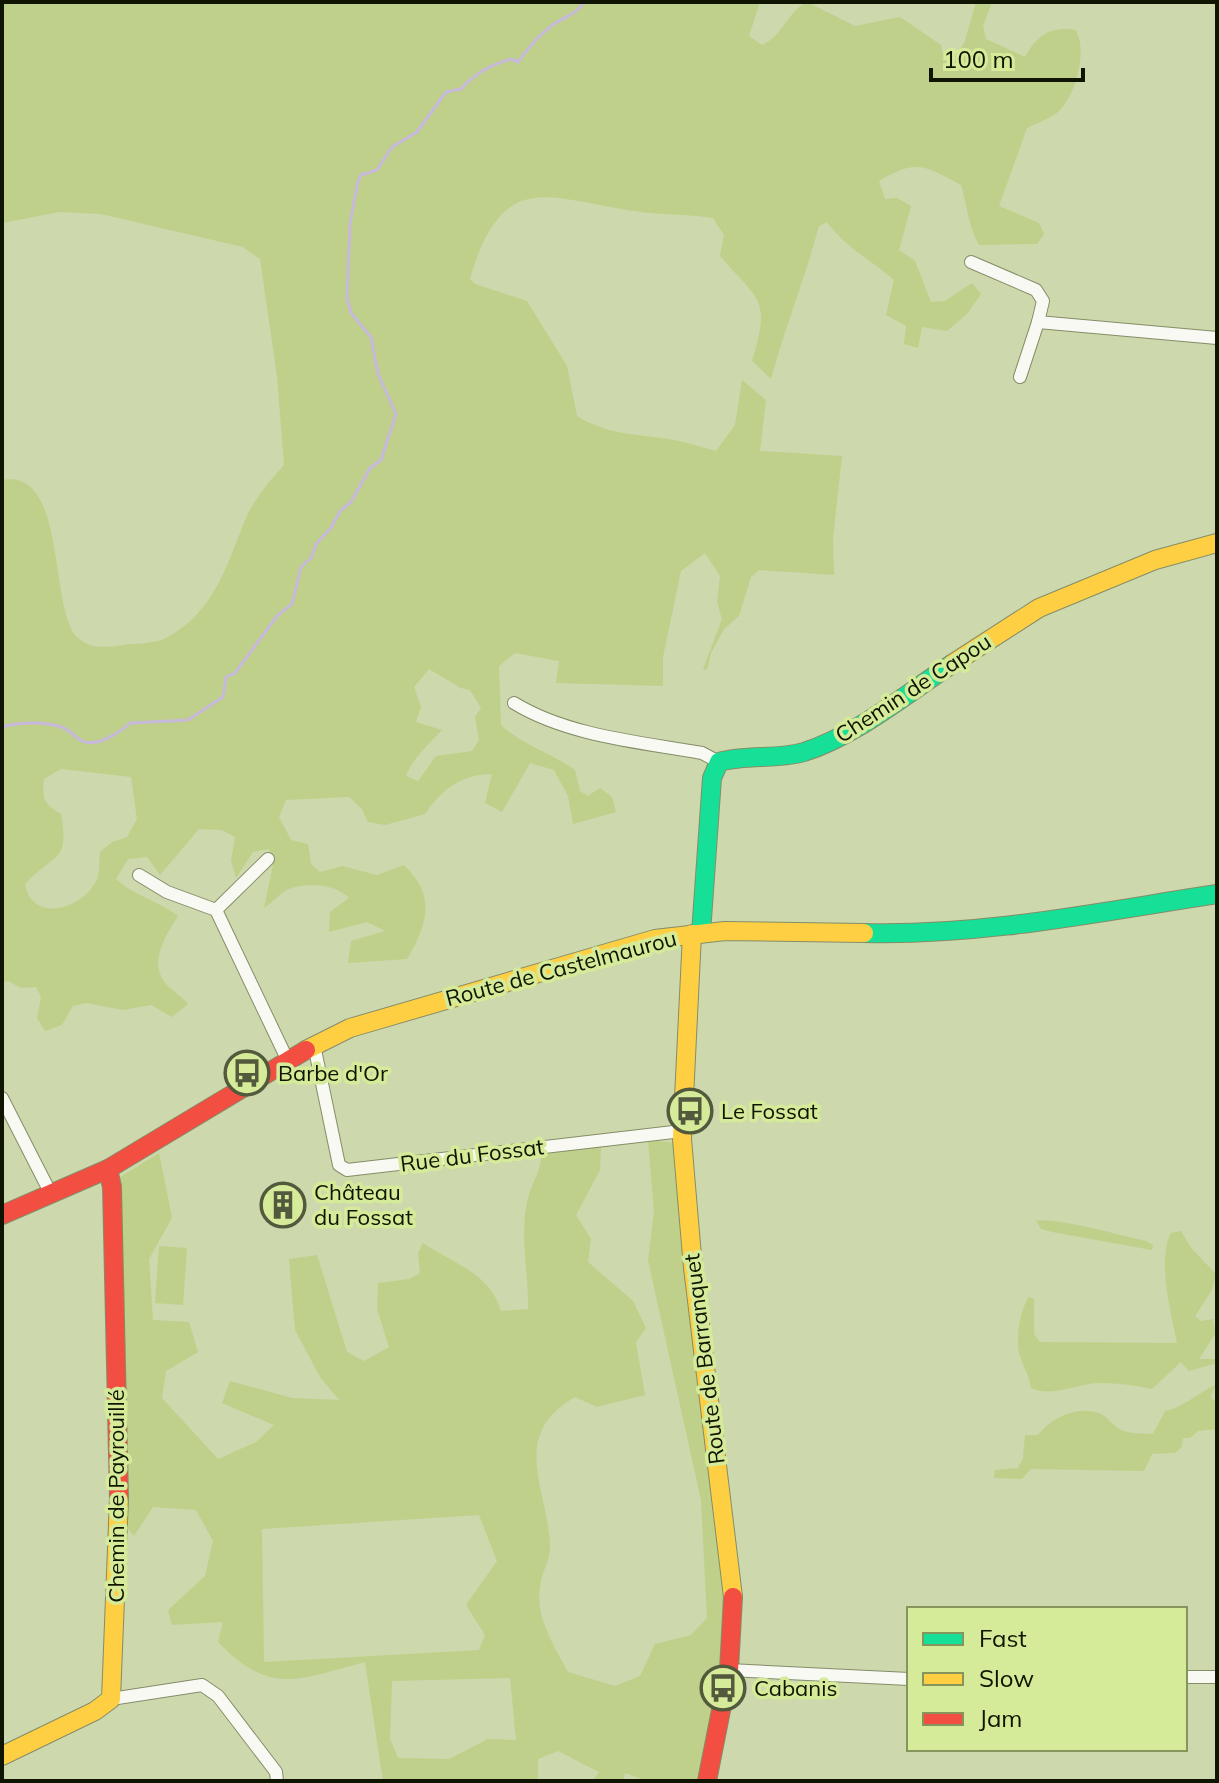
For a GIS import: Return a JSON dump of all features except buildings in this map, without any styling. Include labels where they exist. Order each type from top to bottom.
[{"type":"street","points":[[971,262],[1036,290],[1043,301],[1020,377]]},
{"type":"street","points":[[1038,322],[1217,338]]},
{"type":"street","name":"Chemin de Capou","points":[[719,762],[736,757],[801,753],[824,744],[1039,608],[1155,560],[1217,543]]},
{"type":"street","points":[[514,703],[531,713],[579,728],[702,753],[719,762],[712,778],[696,933]]},
{"type":"street","points":[[216,910],[268,859]]},
{"type":"street","points":[[139,875],[167,892],[216,910],[287,1059]]},
{"type":"street","name":"Route de Castelmaurou","points":[[2,1215],[108,1169],[287,1059],[350,1028],[655,939],[696,933],[806,929],[933,934],[984,931],[1217,894]]},
{"type":"street","name":"Route de Barranquet","points":[[696,933],[682,1131],[693,1268],[731,1574],[729,1670],[707,1781]]},
{"type":"street","name":"Rue du Fossat","points":[[314,1045],[319,1056],[339,1165],[347,1170],[682,1131]]},
{"type":"street","points":[[2,1098],[51,1194]]},
{"type":"street","name":"Chemin de Payrouillé","points":[[108,1169],[112,1187],[119,1496],[111,1699]]},
{"type":"street","points":[[729,1670],[810,1677],[907,1679]]},
{"type":"street","points":[[1187,1677],[1217,1677]]},
{"type":"street","points":[[2,1756],[95,1711],[111,1699],[202,1685],[218,1696],[276,1772],[277,1781]]},
{"type":"green space","points":[[2,2],[760,2],[749,36],[762,45],[775,36],[794,12],[807,2],[855,26],[900,17],[941,45],[945,61],[951,66],[965,41],[976,2],[992,2],[983,26],[986,39],[1025,57],[1046,34],[1067,29],[1076,30],[1081,49],[1079,71],[1072,92],[1058,112],[1027,128],[999,206],[1039,223],[1044,234],[1037,244],[979,245],[970,224],[961,185],[929,169],[911,167],[879,181],[885,199],[897,198],[911,206],[899,250],[915,261],[931,302],[945,301],[972,283],[981,294],[967,314],[947,331],[922,327],[918,348],[904,344],[906,326],[886,315],[894,280],[850,246],[827,222],[819,226],[771,379],[752,361],[761,325],[758,302],[720,256],[724,235],[713,218],[531,198],[513,205],[497,220],[483,244],[470,279],[475,284],[527,301],[567,366],[577,416],[608,429],[675,440],[716,451],[735,425],[742,380],[766,400],[760,451],[842,456],[833,538],[834,575],[759,570],[751,577],[739,616],[724,629],[711,653],[707,670],[703,669],[722,619],[717,602],[720,576],[705,553],[681,571],[663,657],[663,686],[556,683],[559,661],[515,653],[499,666],[501,725],[575,770],[580,791],[588,796],[600,788],[612,797],[616,812],[573,824],[568,796],[554,770],[530,763],[502,812],[485,803],[492,774],[462,780],[438,797],[425,814],[385,825],[368,822],[362,809],[349,797],[286,800],[279,817],[291,840],[308,844],[311,864],[320,872],[342,866],[377,875],[404,865],[414,877],[425,899],[425,911],[420,934],[407,959],[348,963],[351,941],[385,931],[367,922],[329,932],[330,912],[349,898],[336,890],[313,885],[296,887],[286,890],[264,908],[273,865],[269,849],[253,852],[236,878],[231,861],[235,837],[222,830],[199,829],[160,875],[147,857],[128,859],[116,879],[178,916],[163,942],[158,960],[162,978],[188,1004],[172,1017],[151,1005],[123,1010],[86,1003],[73,1006],[62,1025],[45,1031],[37,1018],[41,997],[36,987],[21,988],[8,981],[2,983],[2,480],[23,482],[38,495],[54,544],[69,623],[78,638],[94,646],[112,646],[157,641],[182,628],[215,589],[251,508],[284,465],[277,376],[260,259],[243,247],[101,214],[60,212],[2,223]],"holes":[[[429,669],[470,690],[481,708],[475,717],[479,740],[472,751],[436,756],[418,781],[406,776],[412,763],[442,730],[416,722],[421,707],[414,687]],[[61,769],[131,777],[137,819],[127,837],[112,842],[100,852],[98,876],[88,892],[68,905],[46,908],[29,896],[25,884],[61,850],[61,814],[47,804],[43,791],[44,779]]]},
{"type":"green space","points":[[648,1140],[677,1143],[686,1297],[719,1512],[727,1607],[724,1682],[703,1781],[647,1781],[625,1773],[623,1781],[593,1781],[599,1772],[558,1751],[538,1759],[538,1781],[383,1781],[365,1662],[303,1678],[270,1677],[254,1671],[218,1642],[223,1622],[172,1625],[168,1610],[205,1576],[213,1541],[196,1510],[153,1507],[134,1536],[125,1526],[117,1179],[159,1153],[172,1218],[149,1259],[153,1320],[189,1322],[198,1352],[166,1371],[162,1398],[218,1459],[256,1442],[274,1425],[222,1403],[230,1381],[292,1398],[339,1400],[320,1377],[295,1330],[289,1259],[317,1255],[347,1352],[364,1361],[389,1347],[377,1309],[378,1283],[409,1279],[420,1273],[418,1253],[423,1243],[480,1278],[496,1298],[501,1311],[528,1309],[524,1223],[542,1153],[601,1146],[600,1170],[576,1215],[591,1239],[588,1262],[633,1301],[646,1328],[636,1342],[645,1395],[597,1407],[575,1397],[555,1412],[543,1428],[537,1445],[537,1464],[550,1550],[539,1598],[547,1631],[568,1672],[615,1686],[640,1676],[655,1644],[691,1635],[707,1618],[701,1500],[648,1260],[654,1212]],"holes":[[[479,1515],[497,1561],[466,1605],[485,1635],[479,1650],[264,1662],[262,1529]],[[510,1678],[516,1740],[488,1739],[449,1759],[398,1758],[390,1739],[392,1681]]]},
{"type":"green space","points":[[1036,1220],[1078,1225],[1146,1241],[1153,1245],[1152,1250],[1052,1232],[1041,1229]]},
{"type":"green space","points":[[1181,1231],[1191,1248],[1216,1274],[1212,1290],[1195,1316],[1201,1321],[1213,1319],[1215,1334],[1199,1359],[1217,1359],[1217,1363],[1189,1371],[1181,1362],[1152,1389],[1101,1383],[1056,1391],[1031,1388],[1018,1342],[1021,1317],[1029,1297],[1034,1299],[1034,1334],[1040,1342],[1177,1343],[1166,1287],[1165,1257],[1171,1233]]},
{"type":"green space","points":[[159,1246],[187,1248],[183,1305],[155,1303]]},
{"type":"green space","points":[[1216,1385],[1210,1397],[1217,1403],[1217,1429],[1198,1431],[1190,1438],[1183,1438],[1182,1447],[1175,1453],[1152,1454],[1144,1471],[1031,1469],[1022,1479],[994,1478],[995,1470],[1018,1468],[1023,1458],[1025,1435],[1038,1435],[1066,1414],[1092,1411],[1104,1415],[1121,1430],[1153,1434],[1165,1411]]},
{"type":"waterway","points":[[2,727],[25,723],[50,724],[91,743],[115,734],[130,723],[188,720],[223,697],[226,677],[235,673],[277,616],[292,604],[301,567],[311,558],[316,544],[331,528],[340,511],[351,502],[370,468],[381,460],[396,414],[378,374],[371,337],[351,313],[347,298],[350,224],[361,175],[377,170],[392,147],[417,132],[446,92],[461,89],[478,74],[497,64],[511,59],[518,62],[542,34],[584,2]]},
{"type":"traffic: fast","points":[[701,933],[712,778],[719,762],[794,754],[824,745],[881,713],[952,664]]},
{"type":"traffic: fast","points":[[864,933],[997,927],[1217,894]]},
{"type":"traffic: slow","points":[[952,664],[1039,608],[1155,560],[1217,543]]},
{"type":"traffic: slow","points":[[306,1050],[350,1028],[655,939],[725,931],[864,933]]},
{"type":"traffic: slow","points":[[692,934],[682,1139],[693,1268],[733,1597]]},
{"type":"traffic: slow","points":[[2,1756],[95,1711],[111,1699],[119,1498]]},
{"type":"traffic: jam","points":[[2,1215],[108,1169],[306,1050]]},
{"type":"traffic: jam","points":[[108,1169],[112,1187],[119,1498]]},
{"type":"traffic: jam","points":[[707,1781],[729,1670],[733,1597]]},
{"type":"place","name":"Barbe d'Or","points":[[247,1073]]},
{"type":"place","name":"Le Fossat","points":[[690,1111]]},
{"type":"place","name":"Château du Fossat","points":[[283,1205]]},
{"type":"place","name":"Cabanis","points":[[723,1688]]}]
